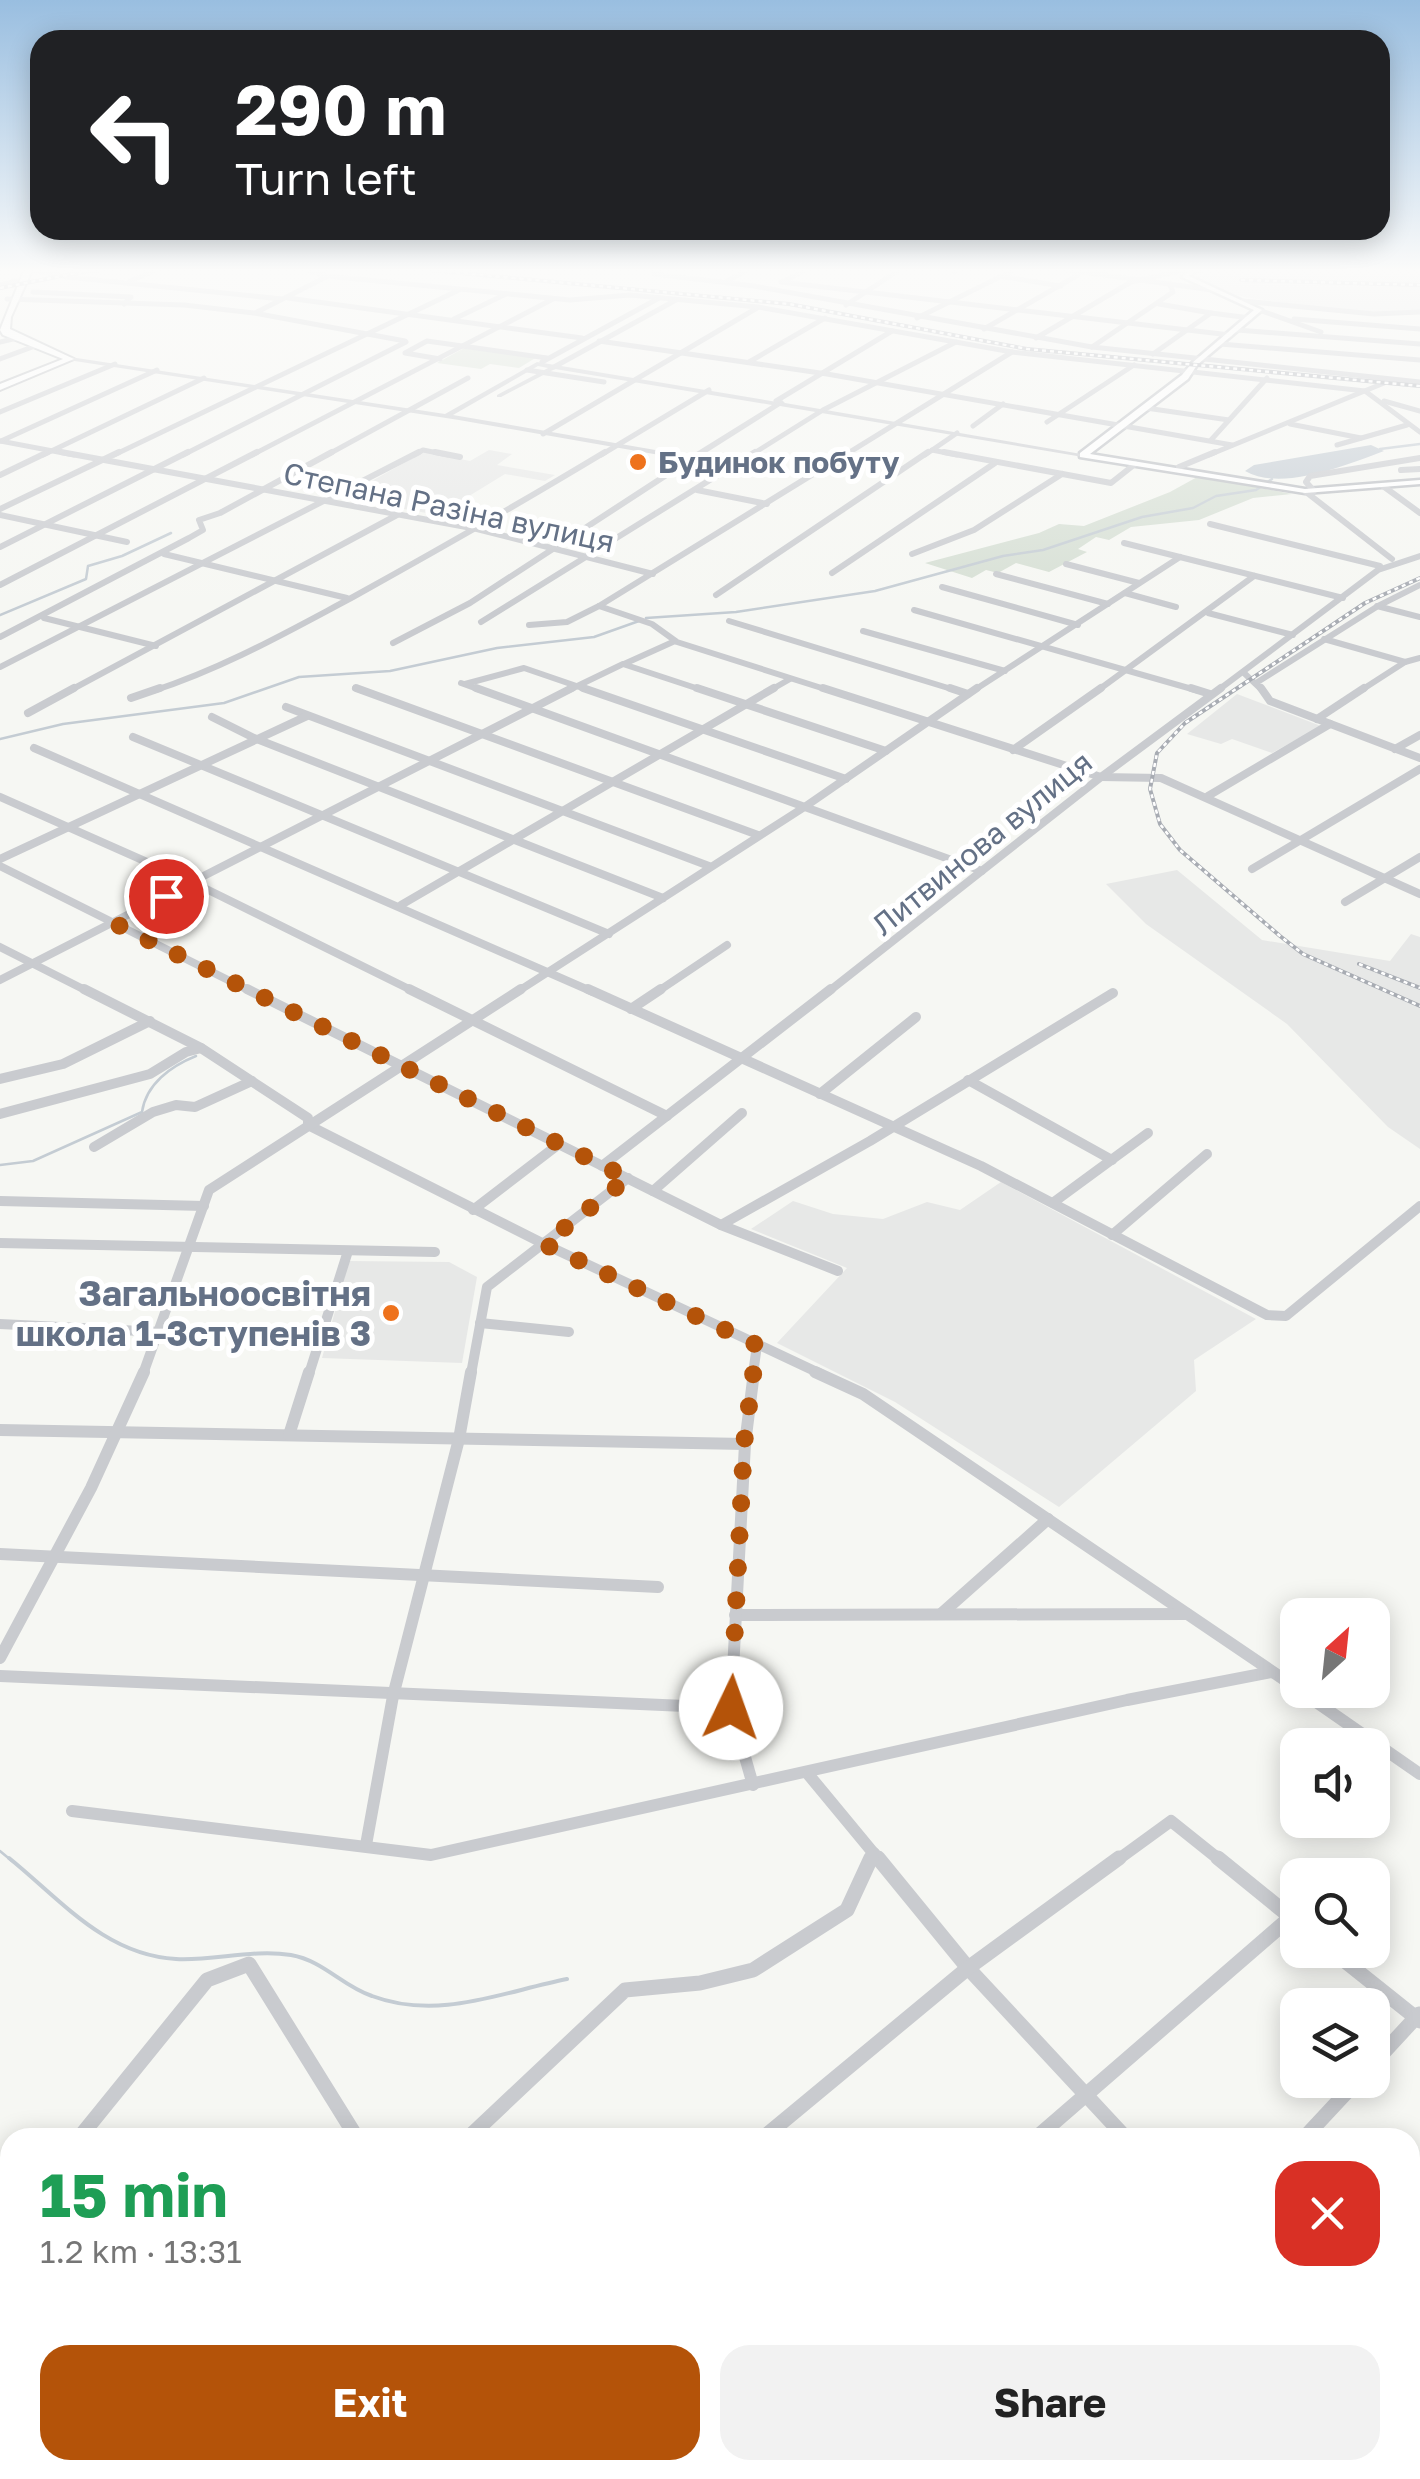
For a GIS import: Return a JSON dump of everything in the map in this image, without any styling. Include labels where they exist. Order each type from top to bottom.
[{"type":"main road","points":[[1083,455],[1175,384]]},
{"type":"main road","points":[[1083,455],[1309,491],[1420,482]]},
{"type":"street","points":[[0,412],[68,384]]},
{"type":"street","points":[[0,441],[126,384]]},
{"type":"street","points":[[0,475],[192,384]]},
{"type":"street","points":[[236,384],[734,466]]},
{"type":"street","points":[[0,512],[262,384]]},
{"type":"street","points":[[0,547],[326,384]]},
{"type":"street","points":[[0,584],[391,384]]},
{"type":"street","points":[[0,638],[44,618],[202,530],[198,520],[220,513],[457,384]]},
{"type":"street","points":[[446,416],[503,384]]},
{"type":"street","points":[[459,418],[524,384]]},
{"type":"street","points":[[543,434],[630,384]]},
{"type":"street","points":[[668,384],[1083,455]]},
{"type":"street","points":[[394,643],[470,603],[808,384]]},
{"type":"street","points":[[481,622],[823,410],[875,384]]},
{"type":"street","points":[[887,384],[1232,445]]},
{"type":"street","points":[[528,625],[567,622],[600,606],[960,384]]},
{"type":"street","points":[[1047,422],[1105,384]]},
{"type":"street","points":[[1211,440],[1262,384]]},
{"type":"street","points":[[1313,384],[1365,390],[1420,432]]},
{"type":"street","points":[[1192,474],[1179,467],[1380,384]]},
{"type":"street","points":[[131,698],[214,670],[477,529],[708,390]]},
{"type":"street","points":[[1383,401],[1420,410]]},
{"type":"street","points":[[972,426],[1003,404]]},
{"type":"street","points":[[1146,408],[1229,420]]},
{"type":"street","points":[[1289,424],[1361,438]]},
{"type":"street","points":[[1337,445],[1407,425]]},
{"type":"street","points":[[716,595],[957,434]]},
{"type":"street","name":"Степана Разіна вулиця","points":[[0,441],[477,529],[653,574]]},
{"type":"street","points":[[0,667],[423,450],[460,457]]},
{"type":"street","points":[[932,450],[1111,483],[1136,464]]},
{"type":"street","points":[[1392,560],[1309,491],[1306,482],[1310,476],[1420,458]]},
{"type":"street","points":[[832,573],[996,462]]},
{"type":"street","points":[[1400,470],[1420,468]]},
{"type":"street","points":[[912,554],[974,530],[1062,474]]},
{"type":"street","points":[[1384,486],[1420,513]]},
{"type":"street","points":[[696,490],[766,504]]},
{"type":"street","points":[[0,512],[126,542]]},
{"type":"street","points":[[28,713],[399,514]]},
{"type":"street","points":[[1210,524],[1380,566]]},
{"type":"street","points":[[1124,543],[1344,598]]},
{"type":"street","points":[[163,553],[348,598]]},
{"type":"street","name":"Литвинова вулиця","points":[[602,1166],[872,959],[1101,776],[1344,598],[1380,566],[1420,556]]},
{"type":"street","points":[[0,1658],[57,1558],[118,1432],[192,1250],[209,1190],[806,806],[968,694],[1180,557]]},
{"type":"street","points":[[1066,564],[1139,583]]},
{"type":"street","points":[[996,574],[1108,604]]},
{"type":"street","points":[[1013,750],[1208,613],[1254,576]]},
{"type":"street","points":[[1256,682],[1375,606],[1420,586]]},
{"type":"street","points":[[942,587],[1078,625]]},
{"type":"street","points":[[1125,593],[1176,606]]},
{"type":"street","points":[[600,606],[652,624],[676,641],[1013,750],[1101,776],[1161,778],[1420,894]]},
{"type":"street","points":[[1375,606],[1420,617]]},
{"type":"street","points":[[914,610],[1210,694]]},
{"type":"street","points":[[1208,613],[1293,635]]},
{"type":"street","points":[[44,618],[156,646]]},
{"type":"street","points":[[729,621],[968,694]]},
{"type":"street","points":[[863,631],[1005,671]]},
{"type":"street","points":[[1324,639],[1406,662]]},
{"type":"street","points":[[0,980],[325,816],[480,732],[676,641]]},
{"type":"street","points":[[1317,719],[1406,662],[1419,658]]},
{"type":"street","points":[[622,664],[886,751]]},
{"type":"street","points":[[846,779],[515,668],[463,684],[982,871]]},
{"type":"street","points":[[1243,672],[1256,682],[1267,700],[1420,758]]},
{"type":"street","points":[[400,905],[790,679]]},
{"type":"street","points":[[355,688],[758,836]]},
{"type":"street","points":[[286,707],[709,866]]},
{"type":"street","points":[[0,862],[138,792],[310,714]]},
{"type":"street","points":[[212,717],[254,738],[663,898]]},
{"type":"street","points":[[1208,796],[1330,724]]},
{"type":"street","points":[[1395,749],[1420,735]]},
{"type":"street","points":[[133,737],[608,934]]},
{"type":"street","points":[[34,748],[400,905],[890,1126],[1054,1202],[1267,1315],[1286,1316],[1420,1206]]},
{"type":"street","points":[[1252,869],[1420,769]]},
{"type":"street","points":[[0,797],[192,882],[667,1116]]},
{"type":"street","points":[[1346,902],[1420,857]]},
{"type":"street","points":[[0,862],[114,923],[721,1225],[838,1271]]},
{"type":"street","points":[[631,1010],[726,945]]},
{"type":"street","points":[[0,947],[201,1048],[308,1118],[308,1126]]},
{"type":"street","points":[[721,1225],[822,1173],[890,1126],[1114,993]]},
{"type":"street","points":[[820,1094],[916,1017]]},
{"type":"street","points":[[0,1078],[62,1064],[150,1021]]},
{"type":"street","points":[[0,1114],[150,1074],[201,1048]]},
{"type":"street","points":[[968,1080],[1112,1160]]},
{"type":"street","points":[[94,1146],[153,1112],[176,1106],[195,1107],[252,1081]]},
{"type":"street","points":[[653,1191],[742,1113]]},
{"type":"street","points":[[308,1126],[473,1210],[863,1394],[1280,1677]]},
{"type":"street","points":[[1054,1202],[1148,1133]]},
{"type":"street","points":[[473,1210],[559,1144]]},
{"type":"street","points":[[1112,1235],[1208,1154]]},
{"type":"street","points":[[366,1845],[393,1696],[459,1439],[487,1288],[628,1178]]},
{"type":"street","points":[[0,1200],[204,1206]]},
{"type":"street","points":[[0,1243],[192,1250],[436,1252]]},
{"type":"street","points":[[290,1435],[348,1252]]},
{"type":"street","points":[[480,1323],[570,1332]]},
{"type":"street","points":[[0,1324],[161,1332]]},
{"type":"street","points":[[754,1786],[731,1708],[744,1444],[757,1345]]},
{"type":"street","points":[[0,1430],[744,1444]]},
{"type":"street","points":[[941,1614],[1048,1519]]},
{"type":"street","points":[[0,1554],[658,1587]]},
{"type":"street","points":[[736,1615],[1188,1614]]},
{"type":"street","points":[[72,1811],[431,1855],[1128,1700],[1272,1672]]},
{"type":"street","points":[[0,1676],[731,1708]]},
{"type":"street","points":[[1325,1708],[1420,1774]]},
{"type":"street","points":[[808,1774],[968,1968],[1116,2128]]},
{"type":"street","points":[[775,2128],[968,1968],[1171,1820],[1280,1905]]},
{"type":"street","points":[[479,2128],[625,1990],[700,1983],[753,1970],[837,1920],[848,1910],[874,1853]]},
{"type":"street","points":[[1047,2128],[1280,1930]]},
{"type":"street","points":[[87,2128],[208,1980],[249,1964],[352,2128]]},
{"type":"street","points":[[1354,1968],[1419,2018],[1390,2046]]},
{"type":"street","points":[[1313,2128],[1341,2098]]},
{"type":"shaded area","points":[[1371,445],[1384,451],[1295,478],[1260,477],[1245,471],[1254,465]]},
{"type":"shaded area","points":[[489,450],[512,454],[497,465],[555,475],[545,481],[505,474],[438,515],[341,498],[424,452],[470,461]]},
{"type":"shaded area","points":[[1199,476],[1292,494],[1253,498],[1199,520],[1131,527],[1109,540],[1096,537],[1078,549],[1087,552],[1049,572],[1016,563],[998,573],[986,570],[972,578],[925,563],[1039,533],[1059,524],[1084,526],[1170,492]]},
{"type":"shaded area","points":[[1237,694],[1321,726],[1272,753],[1232,739],[1221,744],[1187,734]]},
{"type":"shaded area","points":[[1177,870],[1262,940],[1390,961],[1411,934],[1420,937],[1420,1149],[1388,1127],[1287,1024],[1146,924],[1106,884]]},
{"type":"shaded area","points":[[1001,1182],[1256,1319],[1194,1360],[1196,1391],[1059,1507],[895,1402],[777,1343],[847,1268],[751,1229],[793,1201],[833,1214],[883,1219],[927,1202],[960,1210]]},
{"type":"shaded area","points":[[349,1261],[449,1262],[477,1277],[462,1363],[322,1358]]},
{"type":"waterway","points":[[1380,449],[1420,444]]},
{"type":"waterway","points":[[646,618],[736,612],[875,591],[1003,556],[1043,550],[1142,517],[1193,508],[1216,496],[1256,490],[1272,479]]},
{"type":"waterway","points":[[0,615],[86,579],[88,566],[122,556],[171,533]]},
{"type":"waterway","points":[[0,739],[63,724],[224,703],[299,677],[390,671],[497,648],[594,637],[639,621]]},
{"type":"waterway","points":[[0,1165],[33,1161],[142,1112],[144,1102],[161,1077],[196,1056]]},
{"type":"waterway","points":[[0,1851],[12,1861]]},
{"type":"waterway","points":[[9,1858],[85,1923],[127,1947],[151,1955],[176,1959],[262,1953],[291,1955],[372,1996],[422,2006],[470,2002],[567,1979]]},
{"type":"railway","points":[[1395,384],[1420,386]]},
{"type":"railway","points":[[1420,578],[1365,603],[1185,723],[1157,753],[1150,789],[1160,824],[1180,850],[1280,936],[1303,954],[1420,1006]]},
{"type":"railway","points":[[1359,964],[1420,988]]},
{"type":"place","name":"Будинок побуту","points":[[638,462]]},
{"type":"place","name":"Загальноосвiтня школа 1-3ступенiв 3","points":[[391,1313]]},
{"type":"route","points":[[166,896],[114,923],[628,1178],[544,1244],[757,1345],[744,1444],[731,1708]]}]
